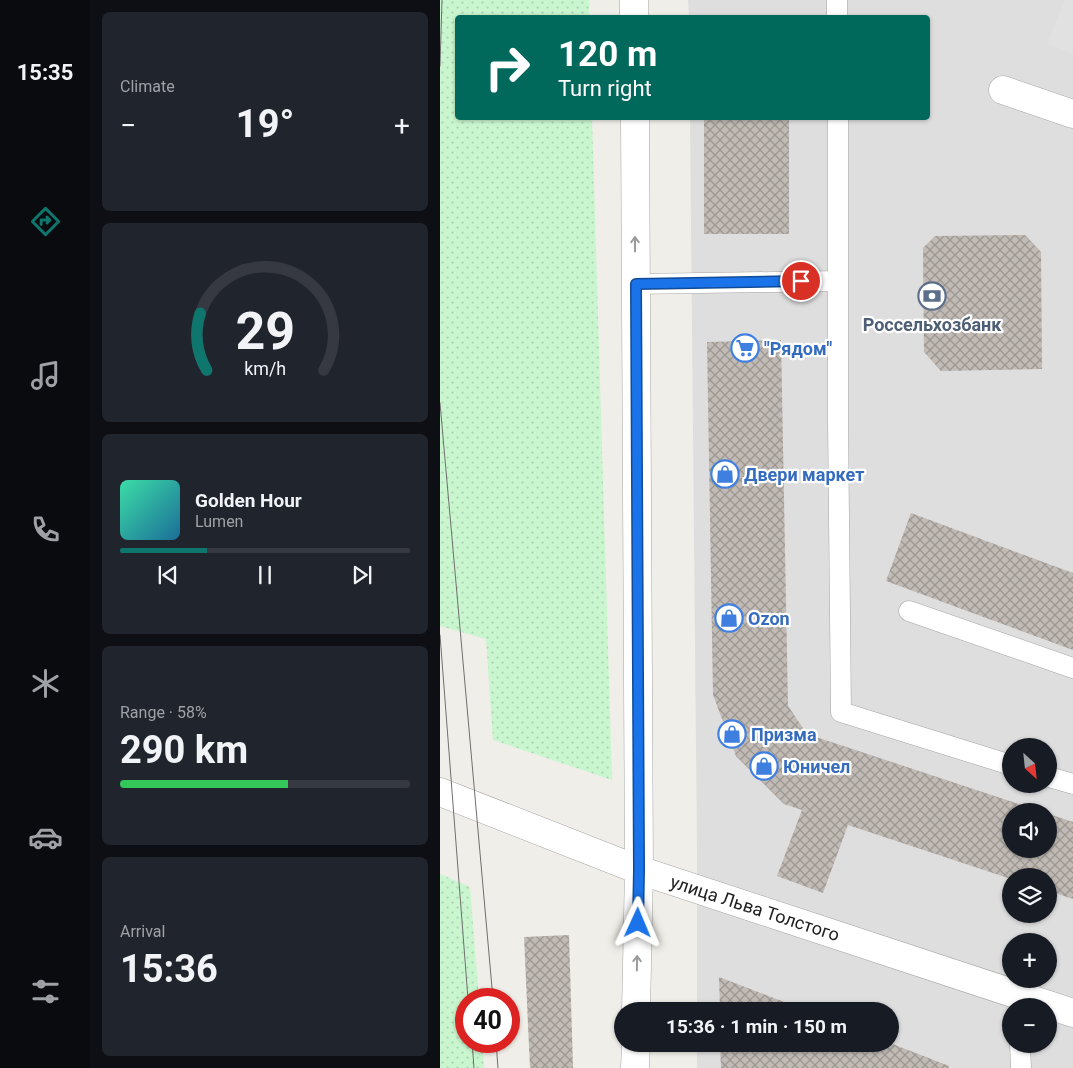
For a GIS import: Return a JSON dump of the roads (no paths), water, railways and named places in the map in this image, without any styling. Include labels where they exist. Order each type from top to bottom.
[{"type":"street","points":[[634,0],[634,15]]},
{"type":"street","points":[[1003,90],[1073,114]]},
{"type":"street","points":[[635,120],[639,870],[636,1002]]},
{"type":"street","name":"улица Льва Толстого","points":[[440,792],[639,870],[1010,998]]},
{"type":"street","name":"улица Льва Толстого","points":[[1057,1009],[1073,1013]]},
{"type":"street","points":[[635,1068],[636,1052]]},
{"type":"lane","points":[[837,0],[837,15]]},
{"type":"lane","points":[[838,120],[838,420],[841,712],[1002,762]]},
{"type":"lane","points":[[636,284],[838,281]]},
{"type":"lane","points":[[909,611],[1073,668]]},
{"type":"lane","points":[[1058,780],[1073,784]]},
{"type":"lane","points":[[1020,1053],[1021,1068]]},
{"type":"tram line","points":[[440,66],[442,0]]},
{"type":"tram line","points":[[440,403],[492,988]]},
{"type":"tram line","points":[[440,635],[467,988]]},
{"type":"tram line","points":[[473,1053],[474,1068]]},
{"type":"tram line","points":[[497,1053],[498,1068]]},
{"type":"place","name":"Россельхозбанк","points":[[932,296]]},
{"type":"place","name":"\"Рядом\"","points":[[745,348]]},
{"type":"place","name":"Двери маркет","points":[[725,474]]},
{"type":"place","name":"Ozon","points":[[729,618]]},
{"type":"place","name":"Призма","points":[[732,734]]},
{"type":"place","name":"Юничел","points":[[764,766]]}]
